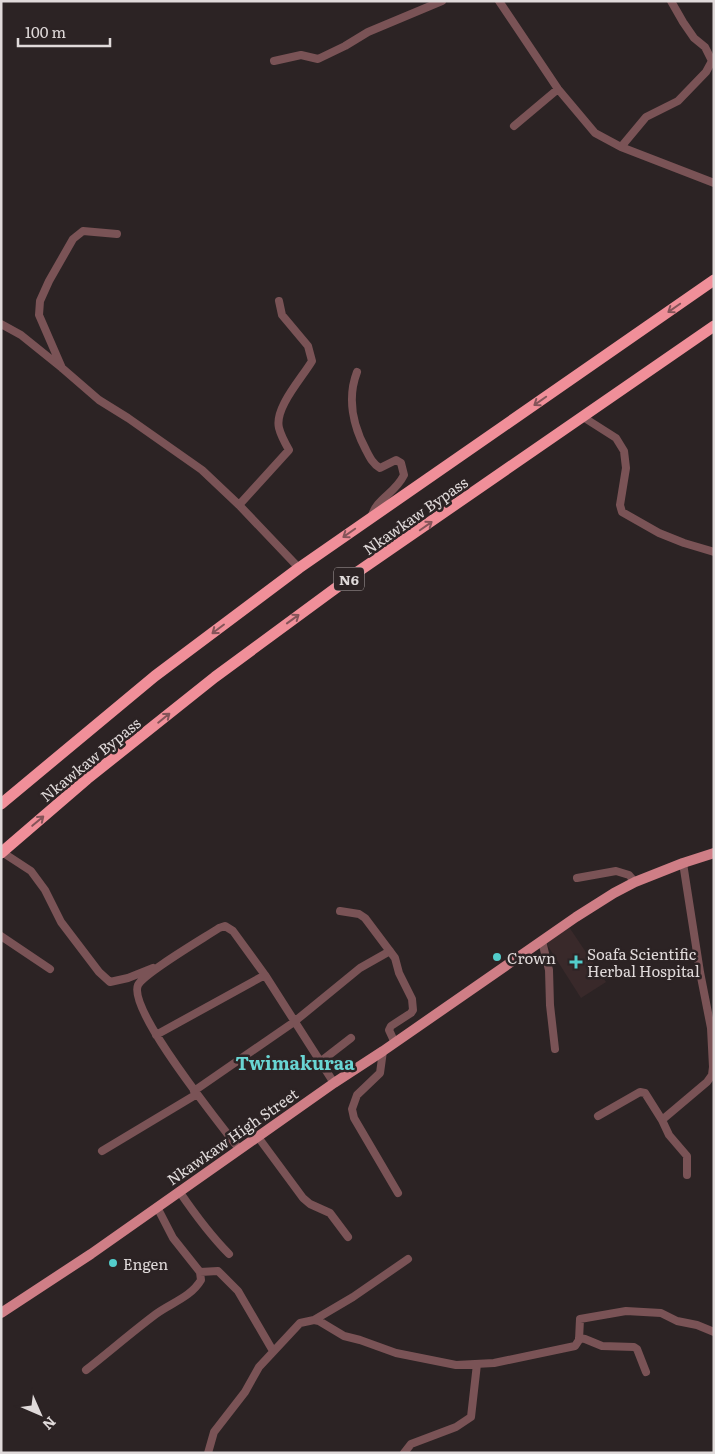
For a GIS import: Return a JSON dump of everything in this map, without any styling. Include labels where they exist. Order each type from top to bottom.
[{"type":"highway","name":"Nkawkaw Bypass","points":[[1,804],[154,676],[299,568],[714,280]]},
{"type":"highway","name":"Nkawkaw Bypass","points":[[2,852],[87,779],[215,677],[360,571],[714,326]]},
{"type":"main road","name":"Nkawkaw High Street","points":[[1,1313],[90,1254],[334,1083],[606,898],[635,882],[714,853]]},
{"type":"street","points":[[274,61],[301,55],[318,58],[346,46],[368,32],[442,1]]},
{"type":"street","points":[[500,1],[558,89],[595,133],[621,147],[714,184]]},
{"type":"street","points":[[621,147],[646,117],[678,102],[706,72],[712,61],[705,48],[694,38],[671,1]]},
{"type":"street","points":[[514,126],[558,89]]},
{"type":"street","points":[[62,368],[40,315],[40,301],[73,239],[83,231],[117,234]]},
{"type":"street","points":[[240,505],[288,450],[279,426],[279,413],[312,361],[308,346],[282,315],[279,301]]},
{"type":"street","points":[[1,324],[62,368],[99,400],[111,406],[184,456],[240,505],[299,568]]},
{"type":"street","points":[[357,372],[354,381],[352,410],[360,439],[374,465],[380,468],[396,460],[401,463],[404,475],[399,486],[374,507],[371,518]]},
{"type":"street","points":[[583,417],[616,438],[624,451],[626,468],[620,505],[622,512],[676,540],[714,552]]},
{"type":"street","points":[[2,852],[31,871],[45,890],[61,922],[99,972],[110,982],[128,978],[166,962]]},
{"type":"street","points":[[662,1120],[707,1082],[712,1075],[713,1067],[711,1028],[683,863]]},
{"type":"street","points":[[577,878],[616,871],[629,875],[635,882]]},
{"type":"street","points":[[340,911],[363,916],[395,958],[399,973],[412,999],[413,1010],[412,1013],[391,1026],[389,1030],[395,1043]]},
{"type":"street","points":[[239,1149],[160,1044],[138,997],[137,987],[143,979],[166,962],[219,928],[225,926],[233,931],[265,975],[334,1083]]},
{"type":"street","points":[[1,936],[50,969]]},
{"type":"street","points":[[542,940],[549,970],[550,1005],[555,1049]]},
{"type":"street","points":[[102,1151],[195,1092],[294,1022],[360,968],[390,951]]},
{"type":"street","points":[[156,1035],[265,975]]},
{"type":"street","points":[[320,1062],[351,1038]]},
{"type":"street","points":[[383,1051],[380,1073],[357,1095],[352,1109],[354,1118],[398,1193]]},
{"type":"street","points":[[598,1116],[640,1092],[645,1093],[669,1135],[687,1156],[686,1176]]},
{"type":"street","points":[[258,1137],[303,1198],[310,1204],[330,1213],[348,1237]]},
{"type":"street","points":[[179,1191],[218,1244],[229,1254]]},
{"type":"street","points":[[86,1370],[157,1313],[189,1293],[201,1280],[200,1272],[173,1238],[157,1207]]},
{"type":"street","points":[[208,1453],[216,1427],[245,1392],[259,1367],[300,1323],[314,1320],[353,1297],[408,1259]]},
{"type":"street","points":[[200,1272],[218,1272],[238,1291],[273,1351]]},
{"type":"street","points":[[314,1320],[322,1322],[344,1336],[396,1353],[456,1365],[494,1363],[575,1346],[579,1338],[580,1319],[626,1311],[664,1314],[676,1321],[697,1325],[714,1332]]},
{"type":"street","points":[[579,1338],[602,1346],[634,1347],[646,1372]]},
{"type":"street","points":[[404,1453],[411,1444],[456,1427],[471,1417],[477,1364]]},
{"type":"shaded area","name":"Soafa Scientific Herbal Hospital","points":[[569,927],[606,982],[581,998],[546,943]]},
{"type":"place","name":"Crown","points":[[497,957]]},
{"type":"place","name":"Soafa Scientific Herbal Hospital","points":[[576,962]]},
{"type":"place","name":"Engen","points":[[113,1263]]},
{"type":"district","name":"Twimakuraa","points":[[295,1062]]}]
